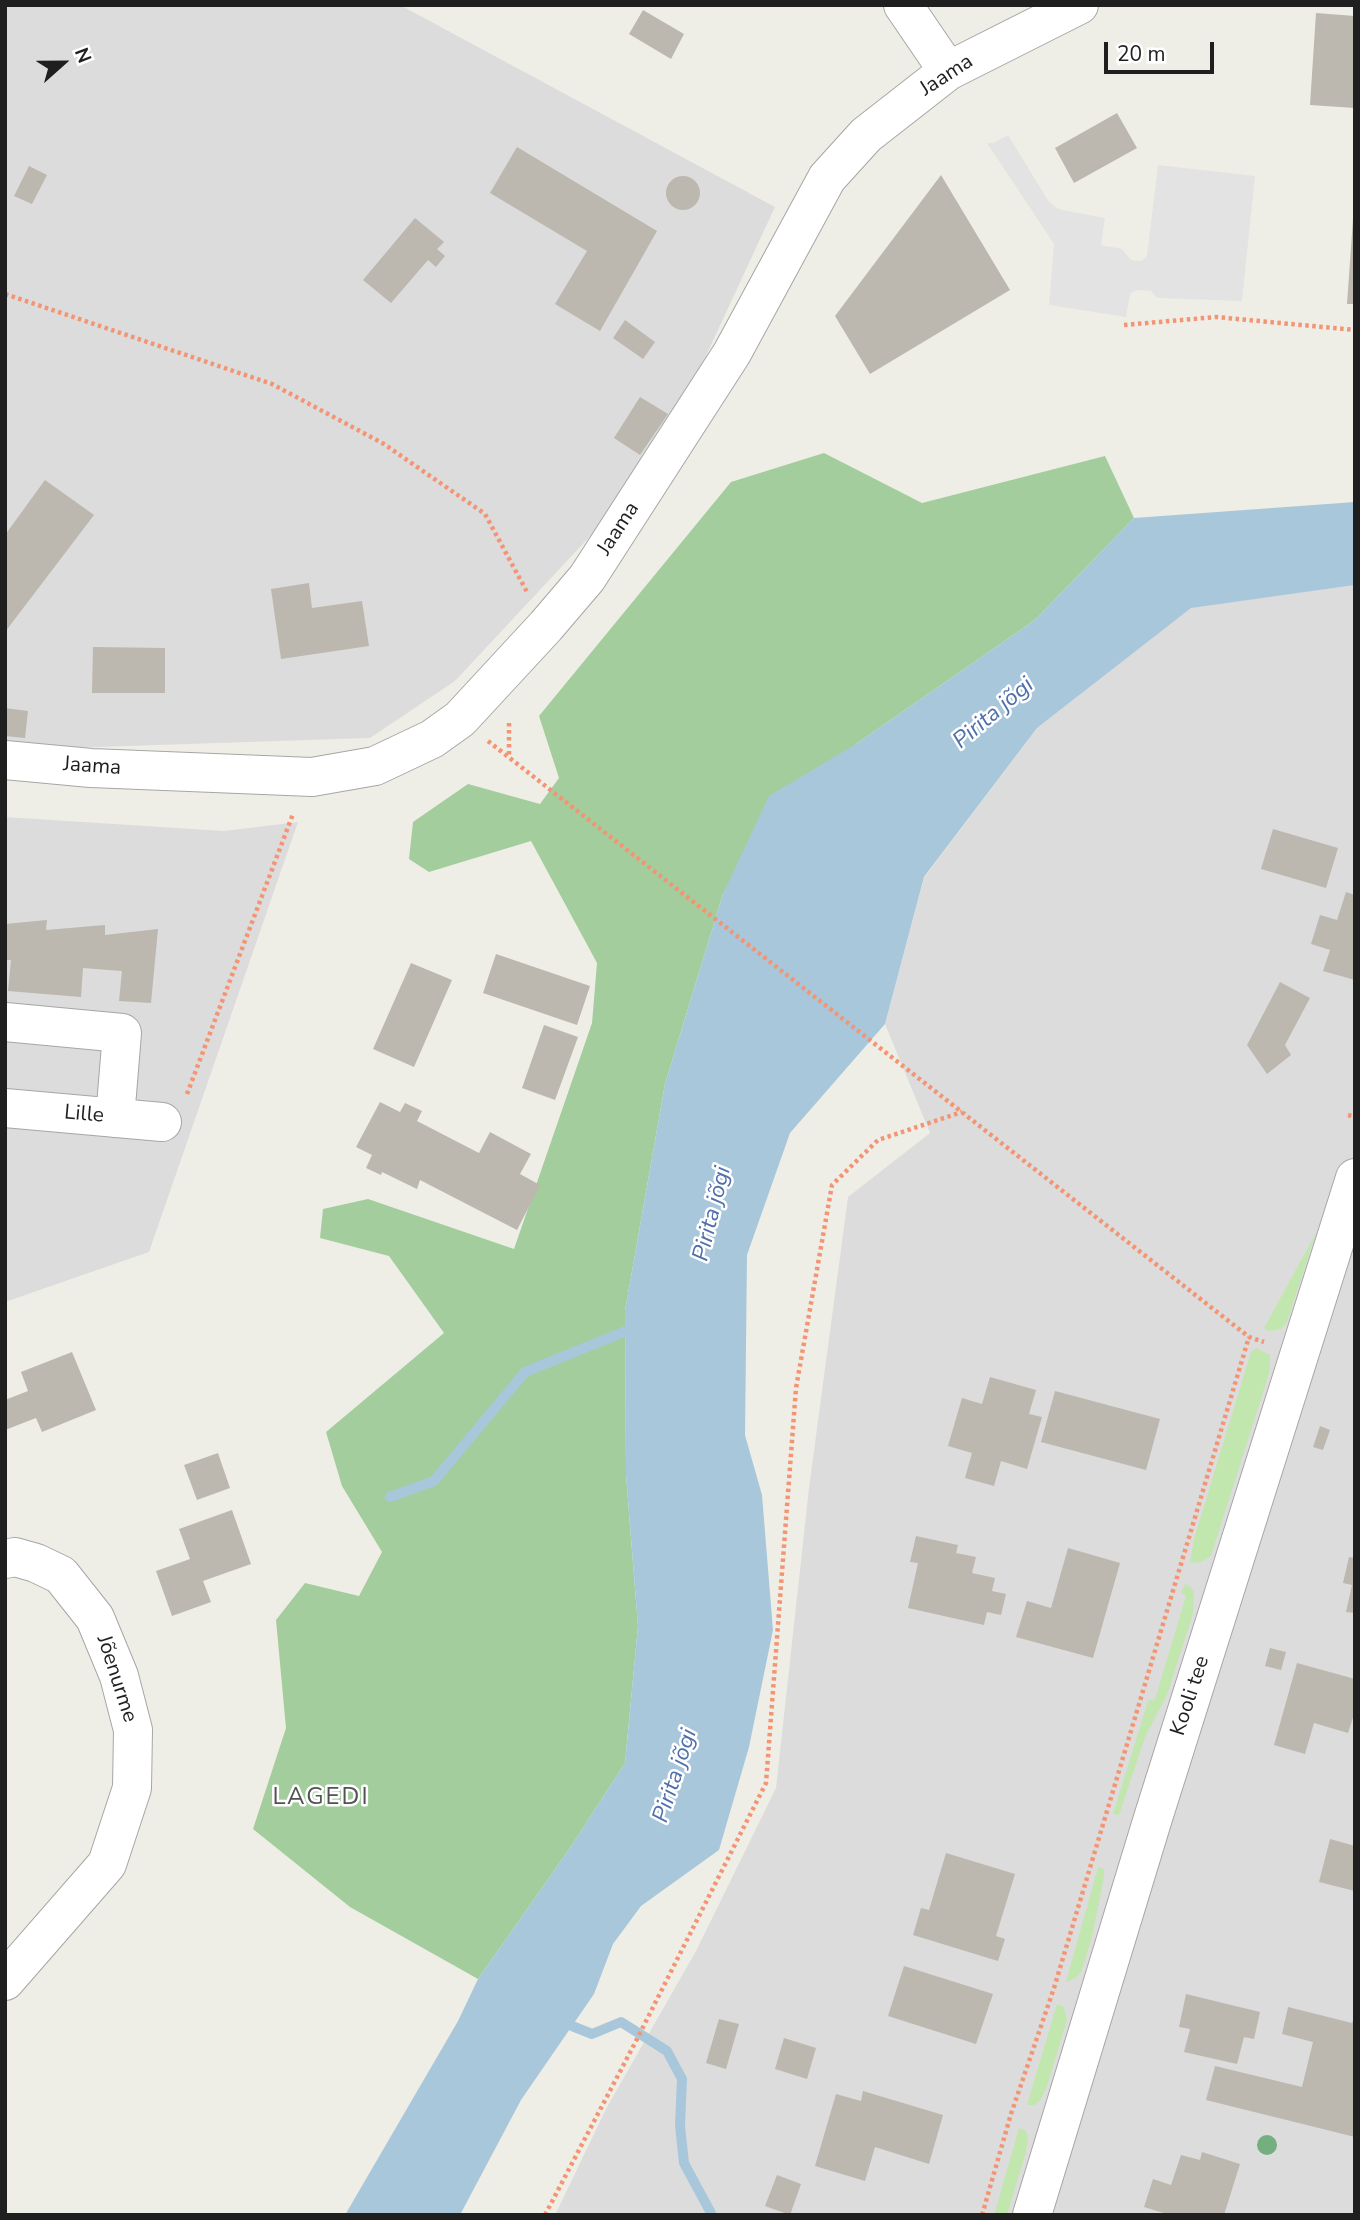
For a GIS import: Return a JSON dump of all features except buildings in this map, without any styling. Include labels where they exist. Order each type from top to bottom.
[{"type":"street","points":[[903,5],[948,71]]},
{"type":"street","name":"Jaama","points":[[5,760],[90,768],[312,777],[375,766],[432,739],[460,719],[587,578],[732,353],[827,178],[866,135],[948,71],[1079,5]]},
{"type":"street","points":[[5,1022],[122,1033],[115,1118]]},
{"type":"street","name":"Lille","points":[[5,1108],[162,1122]]},
{"type":"street","points":[[1303,1343],[1355,1178]]},
{"type":"street","name":"Kooli tee","points":[[1032,2215],[1241,1541],[1274,1510],[1303,1427],[1321,1368],[1303,1343]]},
{"type":"street","name":"Jõenurme","points":[[5,1559],[15,1557],[36,1563],[61,1575],[95,1618],[119,1676],[133,1730],[132,1788],[107,1864],[5,1981]]},
{"type":"path","points":[[5,294],[272,384],[384,444],[485,514],[546,626]]},
{"type":"path","points":[[1124,325],[1216,317],[1355,330]]},
{"type":"path","points":[[460,719],[1249,1337],[1303,1343]]},
{"type":"path","points":[[162,1122],[182,1107],[295,807]]},
{"type":"path","points":[[545,2215],[636,2042],[766,1783],[796,1388],[832,1185],[878,1140],[962,1112]]},
{"type":"path","points":[[1348,1115],[1355,1117]]},
{"type":"path","points":[[982,2215],[1011,2114],[1054,1988],[1249,1337]]},
{"type":"shaded area","points":[[5,5],[400,5],[775,207],[678,416],[594,532],[455,681],[370,738],[37,749],[5,746]]},
{"type":"shaded area","points":[[1008,135],[1049,202],[1058,209],[1105,218],[1101,245],[1122,249],[1131,260],[1141,261],[1147,256],[1158,165],[1255,176],[1242,301],[1157,298],[1151,291],[1137,290],[1131,293],[1126,317],[1049,305],[1054,244],[987,143],[993,143]]},
{"type":"shaded area","points":[[1355,585],[1355,2215],[555,2215],[607,2107],[696,1951],[776,1788],[809,1488],[848,1197],[930,1133],[885,1024],[924,878],[1037,728],[1191,607]]},
{"type":"shaded area","points":[[5,817],[224,831],[298,822],[149,1252],[5,1302]]},
{"type":"green space","points":[[824,453],[922,503],[1105,456],[1134,518],[1035,620],[856,744],[723,894],[665,1084],[625,1311],[626,1475],[638,1626],[625,1763],[570,1848],[478,1979],[350,1907],[253,1829],[286,1728],[276,1620],[305,1583],[359,1596],[382,1552],[342,1486],[326,1432],[444,1333],[389,1256],[320,1238],[323,1209],[368,1199],[514,1249],[592,1023],[597,963],[531,841],[429,872],[409,859],[413,822],[468,784],[540,804],[559,778],[539,716],[731,482]]},
{"type":"green space","points":[[1316,1233],[1287,1322],[1281,1329],[1269,1331],[1264,1328]]},
{"type":"green space","points":[[1256,1348],[1270,1355],[1267,1380],[1211,1556],[1201,1562],[1190,1563],[1194,1539],[1251,1352]]},
{"type":"green space","points":[[1185,1584],[1194,1592],[1193,1614],[1167,1695],[1145,1737],[1119,1815],[1113,1814],[1148,1701],[1155,1699],[1186,1596],[1181,1593]]},
{"type":"green space","points":[[1098,1867],[1104,1869],[1104,1877],[1092,1937],[1082,1970],[1077,1977],[1066,1982]]},
{"type":"green space","points":[[1057,2004],[1064,2007],[1067,2020],[1046,2089],[1040,2101],[1027,2105]]},
{"type":"green space","points":[[1019,2128],[1026,2131],[1026,2152],[1007,2215],[994,2215]]},
{"type":"water","name":"Pirita jõgi","points":[[1355,502],[1355,585],[1191,608],[1037,728],[924,877],[885,1024],[790,1133],[747,1255],[745,1435],[762,1495],[773,1630],[749,1747],[719,1850],[641,1906],[613,1944],[594,1994],[521,2100],[460,2215],[345,2215],[458,2021],[478,1979],[570,1848],[625,1763],[638,1626],[626,1475],[625,1311],[665,1084],[723,894],[769,796],[856,744],[1035,620],[1134,518]]},
{"type":"waterway","points":[[390,1497],[434,1481],[525,1372],[636,1327]]},
{"type":"waterway","points":[[563,2016],[572,2026],[592,2034],[621,2022],[667,2051],[682,2079],[680,2126],[684,2163],[712,2215]]},
{"type":"district","name":"LAGEDI","points":[[321,1798]]}]
